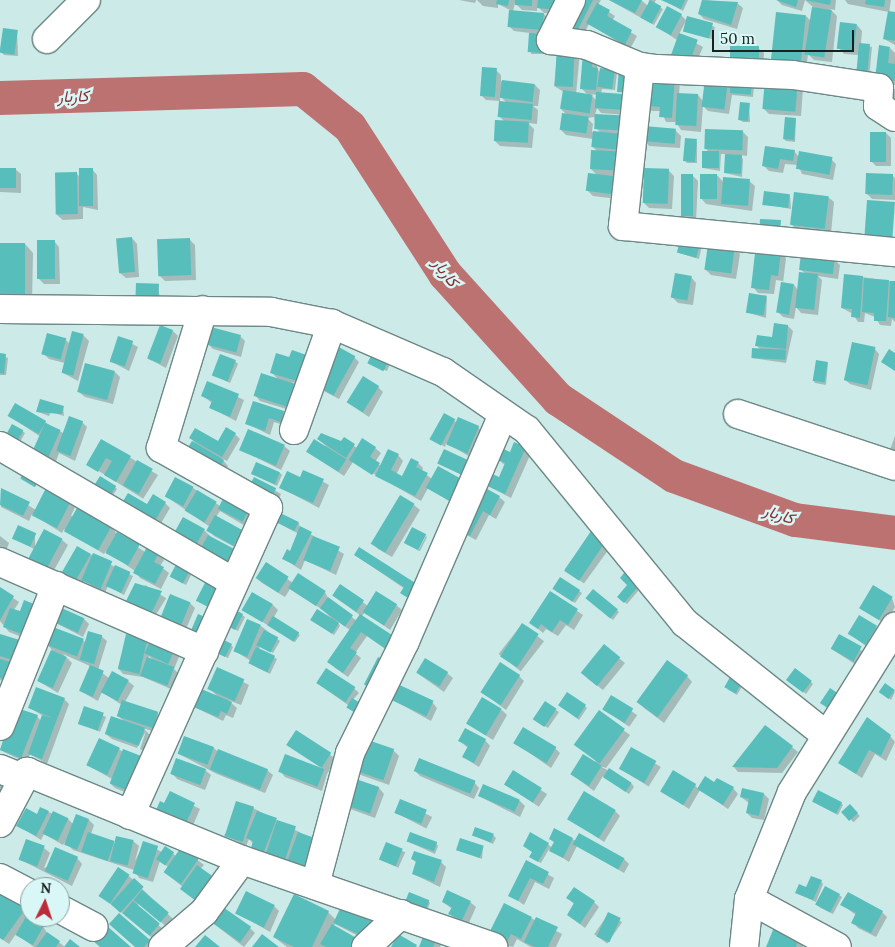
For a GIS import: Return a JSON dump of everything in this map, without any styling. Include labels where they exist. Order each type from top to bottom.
[{"type":"street","points":[[48,39],[86,0]]},
{"type":"street","points":[[571,0],[551,40],[587,45],[640,67],[793,75],[879,88],[878,106],[895,117]]},
{"type":"street","points":[[640,67],[623,226],[895,252]]},
{"type":"street","points":[[0,309],[271,312],[332,324],[443,372],[526,430],[685,623],[826,735]]},
{"type":"street","points":[[130,815],[268,508],[161,448],[203,310]]},
{"type":"street","points":[[294,430],[332,324]]},
{"type":"street","points":[[738,414],[895,466]]},
{"type":"street","points":[[315,885],[350,753],[405,641],[502,415]]},
{"type":"street","points":[[0,446],[234,582]]},
{"type":"street","points":[[0,562],[204,651]]},
{"type":"street","points":[[0,726],[56,586]]},
{"type":"street","points":[[744,947],[750,900],[792,792],[895,627]]},
{"type":"street","points":[[0,769],[20,777],[27,772]]},
{"type":"street","points":[[27,772],[242,860],[494,947]]},
{"type":"street","points":[[0,823],[27,772]]},
{"type":"street","points":[[163,947],[204,912],[242,860]]},
{"type":"street","points":[[0,878],[20,889]]},
{"type":"street","points":[[750,900],[836,947]]},
{"type":"street","points":[[70,914],[94,927]]},
{"type":"street","points":[[366,947],[401,914]]},
{"type":"building","points":[[497,0],[509,0],[508,6],[496,4]]},
{"type":"building","points":[[515,0],[532,0],[532,6],[515,5]]},
{"type":"building","points":[[538,0],[566,0],[559,10],[537,8]]},
{"type":"building","points":[[575,0],[593,0],[574,37],[560,29]]},
{"type":"building","points":[[609,0],[642,0],[635,13]]},
{"type":"building","points":[[650,0],[661,6],[652,24],[640,17]]},
{"type":"building","points":[[661,0],[685,0],[681,9]]},
{"type":"building","points":[[702,0],[738,2],[731,25],[698,14]]},
{"type":"building","points":[[776,0],[798,0],[796,7]]},
{"type":"building","points":[[805,0],[831,0],[830,5]]},
{"type":"building","points":[[866,0],[885,0],[884,7],[865,4]]},
{"type":"building","points":[[597,3],[610,10],[607,16],[632,30],[625,45],[586,23]]},
{"type":"building","points":[[667,6],[682,14],[671,35],[656,27]]},
{"type":"building","points":[[812,7],[832,10],[824,58],[804,54]]},
{"type":"building","points":[[509,10],[544,13],[542,30],[508,27]]},
{"type":"building","points":[[888,11],[895,12],[895,41],[883,39]]},
{"type":"building","points":[[776,12],[806,15],[801,66],[771,63]]},
{"type":"building","points":[[687,16],[713,23],[709,38],[683,31]]},
{"type":"building","points":[[840,22],[857,24],[854,51],[837,49]]},
{"type":"building","points":[[3,28],[18,30],[14,55],[0,53]]},
{"type":"building","points":[[529,33],[543,34],[542,53],[528,52]]},
{"type":"building","points":[[679,33],[698,40],[689,65],[670,58]]},
{"type":"building","points":[[859,43],[870,44],[867,78],[856,77]]},
{"type":"building","points":[[557,44],[575,45],[573,87],[555,86]]},
{"type":"building","points":[[879,45],[890,47],[888,63],[895,64],[895,81],[875,79]]},
{"type":"building","points":[[730,46],[759,46],[759,63],[730,63]]},
{"type":"building","points":[[583,52],[593,53],[592,67],[598,68],[596,90],[580,89]]},
{"type":"building","points":[[482,67],[497,68],[495,97],[480,96]]},
{"type":"building","points":[[600,68],[615,70],[612,89],[597,87]]},
{"type":"building","points":[[619,69],[631,70],[629,93],[617,92]]},
{"type":"building","points":[[654,75],[675,76],[672,118],[659,117],[660,107],[645,106],[646,91],[652,91]]},
{"type":"building","points":[[705,79],[728,82],[724,110],[702,107]]},
{"type":"building","points":[[731,79],[752,81],[751,95],[730,93]]},
{"type":"building","points":[[765,79],[798,82],[795,112],[762,109]]},
{"type":"building","points":[[502,80],[535,84],[533,102],[500,98]]},
{"type":"building","points":[[563,90],[593,95],[590,113],[560,109]]},
{"type":"building","points":[[596,92],[623,94],[622,110],[595,108]]},
{"type":"building","points":[[677,93],[698,94],[696,126],[675,125]]},
{"type":"building","points":[[499,101],[533,104],[531,120],[498,117]]},
{"type":"building","points":[[740,102],[750,103],[748,121],[738,120]]},
{"type":"building","points":[[562,113],[589,117],[586,134],[560,130]]},
{"type":"building","points":[[595,114],[629,116],[628,131],[594,129]]},
{"type":"building","points":[[785,117],[796,118],[794,140],[783,139]]},
{"type":"building","points":[[495,120],[529,122],[528,143],[494,141]]},
{"type":"building","points":[[644,126],[676,129],[675,144],[643,141]]},
{"type":"building","points":[[705,129],[743,130],[742,150],[704,149]]},
{"type":"building","points":[[593,131],[622,134],[620,150],[591,147]]},
{"type":"building","points":[[870,132],[886,132],[886,162],[870,162]]},
{"type":"building","points":[[685,138],[697,139],[695,162],[683,161]]},
{"type":"building","points":[[765,146],[795,150],[793,161],[780,159],[778,169],[762,166]]},
{"type":"building","points":[[591,150],[624,152],[623,171],[590,169]]},
{"type":"building","points":[[702,151],[719,151],[719,168],[702,168]]},
{"type":"building","points":[[799,151],[832,157],[829,175],[796,169]]},
{"type":"building","points":[[725,154],[742,155],[741,174],[724,173]]},
{"type":"building","points":[[0,168],[16,168],[16,188],[0,188]]},
{"type":"building","points":[[79,168],[93,168],[93,206],[79,206]]},
{"type":"building","points":[[644,168],[669,169],[668,204],[643,203]]},
{"type":"building","points":[[55,172],[77,172],[78,214],[56,214]]},
{"type":"building","points":[[588,173],[623,177],[621,195],[586,191]]},
{"type":"building","points":[[866,173],[893,174],[892,195],[865,194]]},
{"type":"building","points":[[681,174],[693,174],[693,216],[681,216]]},
{"type":"building","points":[[700,174],[717,174],[717,199],[700,199]]},
{"type":"building","points":[[723,177],[750,179],[748,206],[721,204]]},
{"type":"building","points":[[764,191],[790,194],[788,208],[762,205]]},
{"type":"building","points":[[794,192],[829,196],[825,229],[790,225]]},
{"type":"building","points":[[867,200],[895,202],[892,241],[864,239]]},
{"type":"building","points":[[760,219],[781,220],[780,231],[759,230]]},
{"type":"building","points":[[132,237],[135,272],[119,273],[116,238]]},
{"type":"building","points":[[681,237],[700,242],[696,258],[677,252]]},
{"type":"building","points":[[190,238],[191,275],[158,276],[157,239]]},
{"type":"building","points":[[37,240],[55,240],[55,279],[37,279]]},
{"type":"building","points":[[0,243],[25,243],[25,295],[0,295]]},
{"type":"building","points":[[708,244],[735,248],[731,274],[704,270]]},
{"type":"building","points":[[769,250],[781,251],[778,276],[771,275],[769,290],[751,288],[755,253],[768,255]]},
{"type":"building","points":[[801,254],[835,258],[833,274],[799,270]]},
{"type":"building","points":[[799,272],[818,274],[814,310],[795,308]]},
{"type":"building","points":[[675,273],[692,276],[687,301],[671,298]]},
{"type":"building","points":[[844,274],[863,276],[860,318],[851,317],[852,309],[841,308]]},
{"type":"building","points":[[864,278],[889,280],[886,321],[874,321],[874,313],[862,312]]},
{"type":"building","points":[[890,281],[895,281],[895,318],[888,317]]},
{"type":"building","points":[[781,282],[794,284],[789,315],[776,313]]},
{"type":"building","points":[[136,283],[159,284],[158,298],[136,297]]},
{"type":"building","points":[[749,293],[767,296],[764,316],[746,313]]},
{"type":"building","points":[[774,323],[788,325],[786,349],[755,346],[757,335],[772,337]]},
{"type":"building","points":[[160,325],[173,330],[160,364],[147,359]]},
{"type":"building","points":[[211,327],[241,335],[236,352],[206,344]]},
{"type":"building","points":[[72,331],[84,334],[73,376],[62,373]]},
{"type":"building","points":[[47,333],[66,338],[61,359],[41,354]]},
{"type":"building","points":[[118,336],[133,341],[125,367],[110,362]]},
{"type":"building","points":[[852,342],[875,347],[867,385],[844,380]]},
{"type":"building","points":[[337,346],[355,356],[334,396],[315,385]]},
{"type":"building","points":[[375,348],[391,356],[383,371],[367,363]]},
{"type":"building","points":[[752,348],[786,350],[785,360],[751,358]]},
{"type":"building","points":[[889,349],[895,353],[895,371],[881,362]]},
{"type":"building","points":[[292,350],[315,358],[307,384],[270,373],[276,353],[289,357]]},
{"type":"building","points":[[0,353],[6,354],[4,374],[0,373]]},
{"type":"building","points":[[220,354],[236,360],[228,382],[212,375]]},
{"type":"building","points":[[816,360],[828,362],[825,383],[813,381]]},
{"type":"building","points":[[85,363],[115,371],[107,400],[77,392]]},
{"type":"building","points":[[261,373],[295,384],[288,407],[254,396]]},
{"type":"building","points":[[363,376],[379,386],[363,412],[347,402]]},
{"type":"building","points":[[207,381],[239,394],[230,417],[209,408],[212,401],[201,396]]},
{"type":"building","points":[[40,399],[64,406],[62,414],[36,412]]},
{"type":"building","points":[[253,401],[284,411],[281,422],[269,418],[265,431],[245,424]]},
{"type":"building","points":[[15,403],[46,421],[39,434],[8,416]]},
{"type":"building","points":[[444,413],[455,419],[441,446],[429,439]]},
{"type":"building","points":[[69,416],[83,421],[70,456],[56,451]]},
{"type":"building","points":[[458,417],[479,426],[467,454],[446,445]]},
{"type":"building","points":[[45,423],[61,430],[48,459],[32,452]]},
{"type":"building","points":[[12,424],[23,430],[13,449],[2,442]]},
{"type":"building","points":[[226,427],[236,433],[222,457],[189,438],[195,428],[218,441]]},
{"type":"building","points":[[248,429],[285,445],[276,466],[239,450]]},
{"type":"building","points":[[321,433],[341,441],[344,437],[355,444],[346,458],[317,439]]},
{"type":"building","points":[[362,438],[376,447],[370,457],[380,463],[372,475],[349,460]]},
{"type":"building","points":[[101,439],[131,456],[116,482],[104,475],[112,461],[106,458],[98,472],[86,465]]},
{"type":"building","points":[[314,439],[346,459],[338,472],[306,452]]},
{"type":"building","points":[[192,441],[224,460],[216,474],[187,449]]},
{"type":"building","points":[[514,442],[526,447],[505,494],[479,482],[484,470],[499,477],[505,463],[492,457],[497,446],[510,452]]},
{"type":"building","points":[[388,449],[399,454],[391,470],[402,476],[411,458],[419,462],[416,467],[428,473],[415,496],[375,476]]},
{"type":"building","points":[[444,449],[472,462],[465,477],[437,464]]},
{"type":"building","points":[[137,460],[153,469],[139,494],[123,485]]},
{"type":"building","points":[[256,462],[280,472],[275,484],[251,474]]},
{"type":"building","points":[[29,464],[44,473],[35,487],[20,479]]},
{"type":"building","points":[[438,466],[470,484],[458,506],[426,488]]},
{"type":"building","points":[[303,470],[324,479],[313,503],[279,488],[287,471],[300,477]]},
{"type":"building","points":[[100,476],[116,486],[107,500],[91,490]]},
{"type":"building","points":[[175,477],[194,487],[183,506],[165,496]]},
{"type":"building","points":[[254,477],[276,488],[268,505],[245,494]]},
{"type":"building","points":[[478,484],[500,496],[490,515],[483,511],[470,536],[455,527]]},
{"type":"building","points":[[1,488],[30,502],[23,516],[0,505]]},
{"type":"building","points":[[46,488],[71,501],[57,528],[32,516]]},
{"type":"building","points":[[197,490],[217,502],[204,522],[185,511]]},
{"type":"building","points":[[128,493],[147,504],[153,494],[166,502],[152,526],[120,506]]},
{"type":"building","points":[[226,493],[251,506],[243,522],[218,509]]},
{"type":"building","points":[[400,495],[415,504],[385,553],[371,544]]},
{"type":"building","points":[[78,506],[112,525],[98,550],[64,531]]},
{"type":"building","points":[[270,508],[299,522],[294,531],[266,517]]},
{"type":"building","points":[[215,515],[242,530],[233,546],[206,531]]},
{"type":"building","points":[[183,517],[205,529],[195,547],[173,535]]},
{"type":"building","points":[[18,525],[36,533],[30,547],[12,539]]},
{"type":"building","points":[[300,526],[312,532],[295,565],[282,559],[287,549],[290,551]]},
{"type":"building","points":[[412,527],[426,534],[418,550],[404,543]]},
{"type":"building","points":[[44,529],[63,539],[42,577],[24,567]]},
{"type":"building","points":[[591,531],[606,541],[579,581],[564,571]]},
{"type":"building","points":[[117,532],[140,545],[128,566],[105,553]]},
{"type":"building","points":[[208,535],[238,551],[229,569],[199,553]]},
{"type":"building","points":[[313,536],[340,547],[330,571],[303,560]]},
{"type":"building","points":[[77,546],[91,554],[76,580],[62,572]]},
{"type":"building","points":[[147,547],[159,553],[154,562],[164,567],[155,584],[133,573]]},
{"type":"building","points":[[359,547],[420,586],[411,600],[400,593],[404,587],[354,555]]},
{"type":"building","points":[[93,553],[112,561],[101,589],[81,581]]},
{"type":"building","points":[[180,557],[193,564],[183,583],[170,576]]},
{"type":"building","points":[[266,562],[289,577],[278,593],[256,578]]},
{"type":"building","points":[[115,565],[131,572],[121,593],[106,586]]},
{"type":"building","points":[[628,568],[643,581],[624,603],[617,597],[627,585],[620,578]]},
{"type":"building","points":[[298,573],[326,591],[316,606],[288,588]]},
{"type":"building","points":[[209,575],[223,582],[210,608],[196,601]]},
{"type":"building","points":[[560,577],[580,590],[573,602],[552,589]]},
{"type":"building","points":[[135,583],[162,591],[149,618],[124,605]]},
{"type":"building","points":[[340,584],[364,600],[356,612],[332,596]]},
{"type":"building","points":[[873,585],[893,597],[879,620],[859,608]]},
{"type":"building","points":[[0,587],[14,596],[0,620]]},
{"type":"building","points":[[593,589],[618,609],[610,618],[585,598]]},
{"type":"building","points":[[376,591],[397,604],[384,625],[363,612]]},
{"type":"building","points":[[550,591],[578,609],[568,625],[560,620],[552,632],[541,624],[538,629],[529,623]]},
{"type":"building","points":[[252,592],[273,604],[262,622],[242,610]]},
{"type":"building","points":[[170,594],[190,602],[177,635],[157,626]]},
{"type":"building","points":[[328,597],[353,615],[345,627],[320,608]]},
{"type":"building","points":[[24,600],[39,606],[27,636],[3,627],[10,608],[20,611]]},
{"type":"building","points":[[57,606],[84,618],[78,633],[50,621]]},
{"type":"building","points":[[228,606],[243,614],[235,630],[228,626]]},
{"type":"building","points":[[317,609],[339,623],[332,634],[310,620]]},
{"type":"building","points":[[198,614],[212,620],[202,642],[189,636]]},
{"type":"building","points":[[360,614],[398,639],[389,651],[361,632],[350,648],[357,652],[343,673],[327,662]]},
{"type":"building","points":[[859,615],[877,626],[866,645],[848,634]]},
{"type":"building","points":[[273,616],[299,632],[293,642],[267,625]]},
{"type":"building","points":[[247,619],[261,625],[247,657],[233,651]]},
{"type":"building","points":[[522,623],[539,634],[517,667],[500,657]]},
{"type":"building","points":[[53,627],[84,639],[77,657],[46,645]]},
{"type":"building","points":[[264,630],[278,637],[271,652],[256,645]]},
{"type":"building","points":[[88,631],[102,635],[94,664],[80,660]]},
{"type":"building","points":[[0,634],[23,641],[16,661],[0,656]]},
{"type":"building","points":[[126,634],[147,639],[139,674],[118,669]]},
{"type":"building","points":[[839,634],[862,647],[853,661],[831,649]]},
{"type":"building","points":[[153,635],[177,646],[168,664],[145,653]]},
{"type":"building","points":[[224,640],[232,644],[225,657],[207,648],[210,641],[221,647]]},
{"type":"building","points":[[604,644],[620,657],[597,686],[581,673]]},
{"type":"building","points":[[256,647],[275,656],[267,672],[248,663]]},
{"type":"building","points":[[51,650],[67,657],[53,688],[37,681]]},
{"type":"building","points":[[147,657],[174,667],[167,686],[140,676]]},
{"type":"building","points":[[378,657],[388,662],[374,690],[364,685]]},
{"type":"building","points":[[425,658],[448,672],[439,686],[416,673]]},
{"type":"building","points":[[0,659],[13,663],[8,680],[0,678]]},
{"type":"building","points":[[667,660],[688,675],[657,717],[636,702]]},
{"type":"building","points":[[500,662],[520,675],[501,705],[480,692]]},
{"type":"building","points":[[90,665],[104,671],[93,697],[79,691]]},
{"type":"building","points":[[217,667],[244,679],[235,701],[207,689]]},
{"type":"building","points":[[326,668],[355,687],[346,702],[316,683]]},
{"type":"building","points":[[735,668],[746,674],[736,694],[724,687]]},
{"type":"building","points":[[795,668],[812,681],[803,693],[786,680]]},
{"type":"building","points":[[112,671],[129,680],[118,701],[101,692]]},
{"type":"building","points":[[391,681],[434,701],[426,716],[384,696]]},
{"type":"building","points":[[885,683],[895,690],[889,699],[879,692]]},
{"type":"building","points":[[192,685],[232,702],[227,714],[221,711],[218,717],[184,703]]},
{"type":"building","points":[[36,687],[65,698],[42,759],[28,754],[42,715],[53,718],[28,708]]},
{"type":"building","points":[[830,688],[839,694],[829,709],[820,703]]},
{"type":"building","points":[[567,692],[586,705],[577,718],[558,705]]},
{"type":"building","points":[[611,695],[633,708],[625,723],[602,710]]},
{"type":"building","points":[[482,697],[502,709],[486,735],[466,724]]},
{"type":"building","points":[[352,698],[367,707],[361,716],[346,707]]},
{"type":"building","points":[[122,700],[158,712],[153,728],[117,716]]},
{"type":"building","points":[[545,701],[557,709],[544,727],[533,719]]},
{"type":"building","points":[[84,706],[104,713],[98,731],[78,724]]},
{"type":"building","points":[[20,709],[38,715],[21,758],[0,750],[10,718]]},
{"type":"building","points":[[599,710],[625,729],[600,764],[574,745]]},
{"type":"building","points":[[111,716],[145,728],[139,746],[105,734]]},
{"type":"building","points":[[867,717],[891,735],[881,756],[869,750],[856,774],[838,763]]},
{"type":"building","points":[[765,725],[793,746],[777,768],[732,767]]},
{"type":"building","points":[[523,727],[556,747],[547,763],[513,743]]},
{"type":"building","points":[[465,728],[486,739],[474,763],[462,757],[468,746],[458,741]]},
{"type":"building","points":[[296,730],[331,753],[321,768],[286,745]]},
{"type":"building","points":[[184,736],[214,747],[208,765],[178,754]]},
{"type":"building","points":[[99,738],[120,748],[107,775],[86,765]]},
{"type":"building","points":[[362,738],[394,749],[383,780],[351,769]]},
{"type":"building","points":[[631,747],[656,761],[644,783],[619,769]]},
{"type":"building","points":[[123,749],[146,758],[133,793],[110,784]]},
{"type":"building","points":[[218,749],[268,769],[260,790],[210,769]]},
{"type":"building","points":[[285,754],[324,769],[317,787],[278,772]]},
{"type":"building","points":[[583,754],[602,766],[589,786],[570,774]]},
{"type":"building","points":[[176,758],[206,769],[200,785],[170,774]]},
{"type":"building","points":[[419,758],[476,781],[470,794],[414,771]]},
{"type":"building","points":[[609,768],[632,783],[626,792],[603,777]]},
{"type":"building","points":[[513,770],[542,788],[533,802],[504,784]]},
{"type":"building","points":[[673,770],[696,784],[683,805],[660,791]]},
{"type":"building","points":[[347,776],[379,787],[370,814],[338,802]]},
{"type":"building","points":[[705,776],[714,782],[717,778],[734,787],[723,805],[697,789]]},
{"type":"building","points":[[483,784],[520,800],[515,812],[478,796]]},
{"type":"building","points":[[742,788],[764,793],[759,816],[746,813],[749,799],[740,797]]},
{"type":"building","points":[[818,790],[842,802],[836,814],[812,802]]},
{"type":"building","points":[[170,791],[195,803],[182,832],[152,819],[160,801],[164,803]]},
{"type":"building","points":[[584,791],[616,810],[599,838],[567,819]]},
{"type":"building","points":[[400,799],[427,810],[421,824],[394,813]]},
{"type":"building","points":[[236,801],[254,807],[243,842],[225,836]]},
{"type":"building","points":[[850,804],[858,813],[849,821],[841,812]]},
{"type":"building","points":[[40,807],[49,811],[36,836],[16,826],[26,808],[37,814]]},
{"type":"building","points":[[53,811],[68,818],[58,841],[42,834]]},
{"type":"building","points":[[257,811],[277,818],[261,859],[249,855],[253,841],[246,838]]},
{"type":"building","points":[[76,814],[89,819],[77,850],[64,845]]},
{"type":"building","points":[[277,820],[296,826],[284,864],[265,858]]},
{"type":"building","points":[[475,827],[494,834],[491,842],[472,835]]},
{"type":"building","points":[[554,828],[573,838],[563,858],[549,851],[554,842],[549,839]]},
{"type":"building","points":[[88,832],[114,841],[108,861],[81,852]]},
{"type":"building","points":[[298,832],[317,839],[304,873],[286,866]]},
{"type":"building","points":[[410,832],[437,842],[434,851],[407,841]]},
{"type":"building","points":[[530,832],[549,843],[538,862],[529,857],[532,852],[523,846]]},
{"type":"building","points":[[579,833],[624,858],[618,870],[573,844]]},
{"type":"building","points":[[116,836],[134,840],[128,865],[110,861]]},
{"type":"building","points":[[460,838],[484,846],[480,858],[456,850]]},
{"type":"building","points":[[26,839],[45,846],[37,867],[18,860]]},
{"type":"building","points":[[143,841],[158,846],[148,878],[132,873]]},
{"type":"building","points":[[386,842],[403,849],[396,866],[379,860]]},
{"type":"building","points":[[165,846],[174,852],[165,865],[156,859]]},
{"type":"building","points":[[182,846],[199,858],[181,884],[164,872]]},
{"type":"building","points":[[55,847],[78,857],[69,877],[59,877],[45,871]]},
{"type":"building","points":[[414,851],[442,860],[434,882],[412,874],[416,861],[411,859]]},
{"type":"building","points":[[526,860],[549,872],[543,884],[530,878],[518,901],[508,896]]},
{"type":"building","points":[[197,865],[215,878],[204,907],[180,889]]},
{"type":"building","points":[[118,867],[130,875],[110,904],[98,896]]},
{"type":"building","points":[[811,876],[822,880],[813,900],[795,893],[799,884],[806,887]]},
{"type":"building","points":[[134,878],[144,887],[120,913],[111,904]]},
{"type":"building","points":[[825,886],[840,894],[830,913],[815,905]]},
{"type":"building","points":[[574,887],[595,901],[580,924],[567,915],[574,903],[566,898]]},
{"type":"building","points":[[142,890],[169,912],[160,922],[134,900]]},
{"type":"building","points":[[447,890],[471,901],[462,920],[448,914],[452,907],[442,902]]},
{"type":"building","points":[[0,891],[20,904],[20,916],[3,940],[0,938]]},
{"type":"building","points":[[246,891],[275,905],[264,927],[235,913]]},
{"type":"building","points":[[409,892],[429,900],[423,917],[402,909]]},
{"type":"building","points":[[848,892],[883,911],[871,933],[851,923],[856,913],[840,905]]},
{"type":"building","points":[[294,894],[329,911],[312,947],[294,947],[273,937]]},
{"type":"building","points":[[344,900],[374,914],[363,937],[333,923]]},
{"type":"building","points":[[133,901],[160,923],[150,936],[123,913]]},
{"type":"building","points":[[504,903],[532,917],[521,939],[511,934],[505,946],[487,937]]},
{"type":"building","points":[[220,905],[251,927],[240,942],[209,921]]},
{"type":"building","points":[[608,912],[621,918],[609,942],[597,936]]},
{"type":"building","points":[[119,913],[150,940],[144,947],[135,947],[109,924]]},
{"type":"building","points":[[536,917],[558,927],[548,947],[535,947],[524,942]]},
{"type":"building","points":[[332,924],[360,940],[356,947],[326,947],[320,944]]},
{"type":"building","points":[[775,925],[800,935],[796,947],[766,947]]},
{"type":"building","points":[[107,926],[131,947],[100,947],[93,941]]},
{"type":"building","points":[[20,927],[43,927],[33,945],[16,935]]},
{"type":"building","points":[[426,929],[438,934],[433,947],[419,947]]},
{"type":"building","points":[[47,932],[60,941],[56,947],[36,947]]},
{"type":"building","points":[[262,934],[279,947],[252,947]]},
{"type":"building","points":[[398,934],[417,945],[416,947],[391,947]]},
{"type":"building","points":[[205,935],[220,947],[195,947]]},
{"type":"building","points":[[70,939],[80,947],[64,947]]},
{"type":"waterway","name":"کاربار","points":[[0,98],[303,89],[350,127],[445,274],[558,399],[674,476],[795,520],[895,533]]}]
